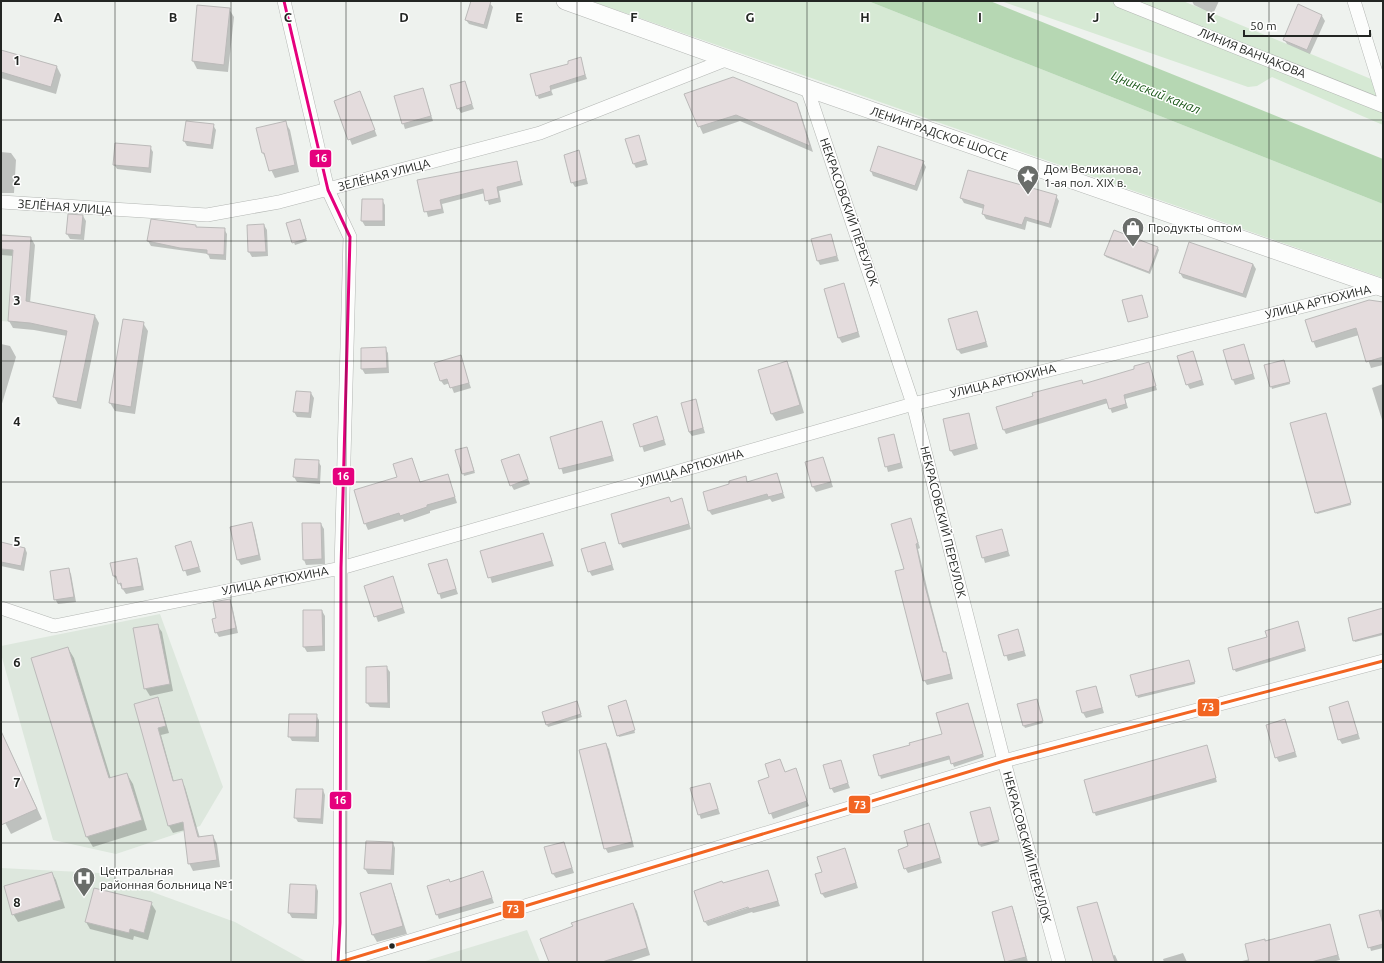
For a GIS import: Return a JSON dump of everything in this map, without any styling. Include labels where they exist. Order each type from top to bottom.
[{"type":"street","points":[[284,1],[328,190],[350,237],[341,568],[339,962],[1004,761],[1383,661]]},
{"type":"street","name":"ЛЕНИНГРАДСКОЕ ШОССЕ","points":[[565,1],[806,88],[1382,287]]},
{"type":"street","name":"ЛИНИЯ ВАНЧАКОВА","points":[[1120,1],[1383,106]]},
{"type":"street","points":[[1354,1],[1383,95]]},
{"type":"street","name":"ЗЕЛЁНАЯ УЛИЦА","points":[[1,202],[207,215],[279,202],[540,133],[728,59]]},
{"type":"street","name":"НЕКРАСОВСКИЙ ПЕРЕУЛОК","points":[[806,88],[914,404],[1004,761],[1059,962]]},
{"type":"street","name":"УЛИЦА АРТЮХИНА","points":[[1,608],[54,626],[341,568],[914,404],[1382,287]]},
{"type":"shaded area","points":[[591,1],[868,1],[1383,204],[1383,278]]},
{"type":"shaded area","points":[[1001,1],[1183,1],[1383,84],[1383,125],[1272,77],[1257,86],[1248,87]]},
{"type":"shaded area","points":[[1,234],[31,237],[25,323],[1,321]]},
{"type":"shaded area","points":[[160,614],[223,787],[200,826],[116,854],[53,840],[1,654],[1,646]]},
{"type":"shaded area","name":"Центральная районная больница №1","points":[[1,868],[100,873],[235,922],[307,962],[1,962]]},
{"type":"shaded area","points":[[527,930],[540,962],[422,962]]},
{"type":"water","name":"Цнинский канал","points":[[868,1],[990,1],[1383,159],[1383,204]]},
{"type":"building","points":[[471,1],[491,1],[484,25],[465,20]]},
{"type":"building","points":[[1298,4],[1322,15],[1307,50],[1283,40]]},
{"type":"building","points":[[197,5],[230,8],[224,65],[192,61]]},
{"type":"building","points":[[1,50],[57,66],[51,87],[1,72]]},
{"type":"building","points":[[581,57],[585,75],[550,86],[551,91],[536,96],[530,74],[568,64],[568,61]]},
{"type":"building","points":[[733,77],[797,103],[810,146],[736,115],[698,127],[684,94]]},
{"type":"building","points":[[465,81],[472,104],[457,109],[450,85]]},
{"type":"building","points":[[423,88],[431,116],[402,124],[394,96]]},
{"type":"building","points":[[360,91],[375,130],[348,140],[334,101]]},
{"type":"building","points":[[186,121],[214,124],[211,145],[183,141]]},
{"type":"building","points":[[286,121],[295,165],[269,171],[264,153],[262,153],[256,128]]},
{"type":"building","points":[[639,135],[646,160],[633,164],[625,139]]},
{"type":"building","points":[[115,143],[151,146],[149,168],[113,165]]},
{"type":"building","points":[[878,146],[924,161],[915,186],[870,171]]},
{"type":"building","points":[[579,150],[586,179],[571,183],[564,155]]},
{"type":"building","points":[[517,161],[521,181],[497,187],[499,198],[485,201],[483,189],[440,200],[442,209],[424,212],[417,180]]},
{"type":"building","points":[[968,170],[1057,195],[1049,224],[1025,217],[1022,225],[982,214],[984,205],[960,198]]},
{"type":"building","points":[[362,199],[383,199],[383,221],[361,221]]},
{"type":"building","points":[[68,214],[83,215],[81,235],[66,234]]},
{"type":"building","points":[[151,219],[196,225],[196,227],[225,228],[224,255],[207,254],[207,250],[180,248],[147,241]]},
{"type":"building","points":[[300,219],[306,239],[292,243],[286,223]]},
{"type":"building","points":[[264,224],[266,252],[248,252],[247,225]]},
{"type":"building","points":[[1114,230],[1158,247],[1149,272],[1104,255]]},
{"type":"building","points":[[831,234],[837,256],[817,261],[811,239]]},
{"type":"building","points":[[1,235],[31,237],[26,301],[95,315],[77,402],[53,397],[67,331],[30,323],[8,321],[13,250],[1,249]]},
{"type":"building","points":[[1189,242],[1253,264],[1243,294],[1179,273]]},
{"type":"building","points":[[844,283],[858,332],[838,338],[824,289]]},
{"type":"building","points":[[1142,295],[1148,317],[1128,322],[1122,300]]},
{"type":"building","points":[[1369,300],[1383,302],[1383,357],[1366,362],[1356,328],[1312,342],[1305,320]]},
{"type":"building","points":[[977,311],[986,342],[957,350],[948,319]]},
{"type":"building","points":[[123,319],[144,322],[131,407],[109,403]]},
{"type":"building","points":[[1244,344],[1253,374],[1232,380],[1223,350]]},
{"type":"building","points":[[386,347],[387,368],[361,369],[361,348]]},
{"type":"building","points":[[1193,351],[1202,380],[1186,385],[1177,356]]},
{"type":"building","points":[[461,355],[469,383],[450,388],[447,379],[440,381],[434,363]]},
{"type":"building","points":[[1284,360],[1290,382],[1270,387],[1264,365]]},
{"type":"building","points":[[787,361],[800,405],[771,414],[758,370]]},
{"type":"building","points":[[1149,362],[1156,386],[1124,395],[1126,404],[1109,409],[1106,399],[1003,430],[996,407],[1033,396],[1032,393],[1082,380],[1083,384],[1134,369],[1134,366]]},
{"type":"building","points":[[296,391],[311,392],[309,413],[293,412]]},
{"type":"building","points":[[696,399],[703,428],[689,432],[681,403]]},
{"type":"building","points":[[969,413],[976,444],[950,451],[943,419]]},
{"type":"building","points":[[1326,413],[1351,503],[1315,513],[1290,423]]},
{"type":"building","points":[[657,416],[664,440],[640,447],[633,424]]},
{"type":"building","points":[[602,421],[612,456],[559,469],[550,437]]},
{"type":"building","points":[[894,434],[901,463],[885,467],[878,438]]},
{"type":"building","points":[[467,447],[474,471],[462,474],[455,450]]},
{"type":"building","points":[[519,454],[528,479],[510,486],[501,460]]},
{"type":"building","points":[[823,457],[831,482],[812,487],[805,462]]},
{"type":"building","points":[[412,458],[420,482],[448,474],[455,497],[427,505],[427,507],[400,516],[399,513],[364,524],[354,490],[397,477],[393,464]]},
{"type":"building","points":[[295,459],[319,460],[318,479],[293,477]]},
{"type":"building","points":[[777,473],[783,493],[768,497],[767,494],[708,511],[703,492],[729,484],[729,481],[746,476],[747,482]]},
{"type":"building","points":[[669,497],[671,502],[682,498],[689,524],[619,544],[611,514]]},
{"type":"building","points":[[911,518],[918,543],[916,544],[925,586],[943,652],[946,652],[951,674],[923,681],[895,571],[904,569],[891,524]]},
{"type":"building","points":[[252,522],[259,555],[237,560],[230,527]]},
{"type":"building","points":[[302,523],[321,523],[322,559],[303,560]]},
{"type":"building","points":[[1002,529],[1008,551],[982,558],[976,536]]},
{"type":"building","points":[[543,533],[552,561],[488,578],[480,551]]},
{"type":"building","points":[[191,541],[199,567],[183,571],[175,546]]},
{"type":"building","points":[[1,542],[25,548],[21,566],[1,562]]},
{"type":"building","points":[[605,542],[612,565],[588,572],[581,549]]},
{"type":"building","points":[[137,558],[142,586],[122,589],[121,583],[118,584],[116,576],[113,576],[110,563]]},
{"type":"building","points":[[447,559],[456,589],[438,594],[428,564]]},
{"type":"building","points":[[69,568],[74,597],[54,600],[50,571]]},
{"type":"building","points":[[393,576],[403,608],[374,617],[364,586]]},
{"type":"building","points":[[230,599],[236,628],[215,633],[212,619],[216,618],[213,602]]},
{"type":"building","points":[[1383,608],[1383,633],[1353,641],[1348,618]]},
{"type":"building","points":[[303,610],[322,610],[323,646],[303,647]]},
{"type":"building","points":[[1298,621],[1305,648],[1233,670],[1228,648],[1267,637],[1265,631]]},
{"type":"building","points":[[158,624],[170,684],[144,689],[133,628]]},
{"type":"building","points":[[1018,629],[1024,651],[1004,656],[998,635]]},
{"type":"building","points":[[68,647],[109,778],[127,773],[142,820],[86,837],[31,658]]},
{"type":"building","points":[[1189,660],[1195,682],[1136,696],[1130,675]]},
{"type":"building","points":[[387,666],[388,703],[366,703],[366,667]]},
{"type":"building","points":[[1096,686],[1102,708],[1082,713],[1076,691]]},
{"type":"building","points":[[158,697],[166,726],[158,728],[173,781],[182,779],[198,837],[213,835],[217,860],[188,864],[183,822],[168,826],[134,704]]},
{"type":"building","points":[[1037,699],[1043,721],[1023,726],[1017,704]]},
{"type":"building","points":[[626,700],[635,730],[617,736],[608,706]]},
{"type":"building","points":[[577,701],[581,714],[546,725],[542,712]]},
{"type":"building","points":[[1348,701],[1358,734],[1338,740],[1329,707]]},
{"type":"building","points":[[968,703],[983,754],[951,764],[949,756],[879,776],[873,755],[910,745],[909,743],[942,734],[936,713]]},
{"type":"building","points":[[289,714],[317,714],[316,737],[288,737]]},
{"type":"building","points":[[1285,719],[1295,752],[1275,758],[1266,725]]},
{"type":"building","points":[[1,731],[37,809],[1,825]]},
{"type":"building","points":[[606,743],[632,842],[604,849],[579,750]]},
{"type":"building","points":[[1207,745],[1216,778],[1093,813],[1084,780]]},
{"type":"building","points":[[780,759],[785,772],[796,768],[807,801],[769,814],[758,781],[769,777],[765,764]]},
{"type":"building","points":[[841,760],[848,783],[830,789],[823,765]]},
{"type":"building","points":[[710,783],[718,809],[698,815],[690,788]]},
{"type":"building","points":[[296,789],[323,789],[321,819],[294,818]]},
{"type":"building","points":[[990,807],[999,840],[979,845],[970,812]]},
{"type":"building","points":[[929,823],[940,858],[904,869],[898,850],[908,846],[904,831]]},
{"type":"building","points":[[366,841],[393,842],[391,870],[364,869]]},
{"type":"building","points":[[564,842],[572,868],[552,874],[544,847]]},
{"type":"building","points":[[845,848],[856,883],[821,894],[815,874],[822,872],[817,857]]},
{"type":"building","points":[[768,870],[778,901],[749,909],[748,907],[704,922],[694,891],[722,881],[723,883]]},
{"type":"building","points":[[483,871],[492,898],[436,915],[427,886],[449,879],[450,882]]},
{"type":"building","points":[[52,872],[61,900],[12,915],[4,886]]},
{"type":"building","points":[[391,883],[403,926],[372,935],[360,893]]},
{"type":"building","points":[[290,884],[316,885],[315,914],[288,913]]},
{"type":"building","points":[[94,888],[152,902],[144,933],[130,929],[129,933],[85,922]]},
{"type":"building","points":[[1097,902],[1115,962],[1093,962],[1077,907]]},
{"type":"building","points":[[633,903],[647,948],[602,962],[549,962],[540,939],[573,926],[571,923]]},
{"type":"building","points":[[1012,906],[1026,957],[1005,962],[992,912]]},
{"type":"building","points":[[1379,910],[1383,924],[1383,944],[1368,948],[1359,915]]},
{"type":"building","points":[[1330,924],[1338,955],[1311,962],[1249,962],[1245,944],[1265,939],[1265,941]]},
{"type":"transit line","name":"16","points":[[284,1],[328,190],[350,237],[341,568],[340,923],[338,962]]},
{"type":"transit line","name":"73","points":[[340,962],[1004,761],[1383,661]]},
{"type":"place","name":"Дом Великанова, 1-ая пол. XIX в.","points":[[1028,196]]},
{"type":"place","name":"Продукты оптом","points":[[1133,248]]},
{"type":"place","name":"Центральная районная больница №1","points":[[84,898]]}]
